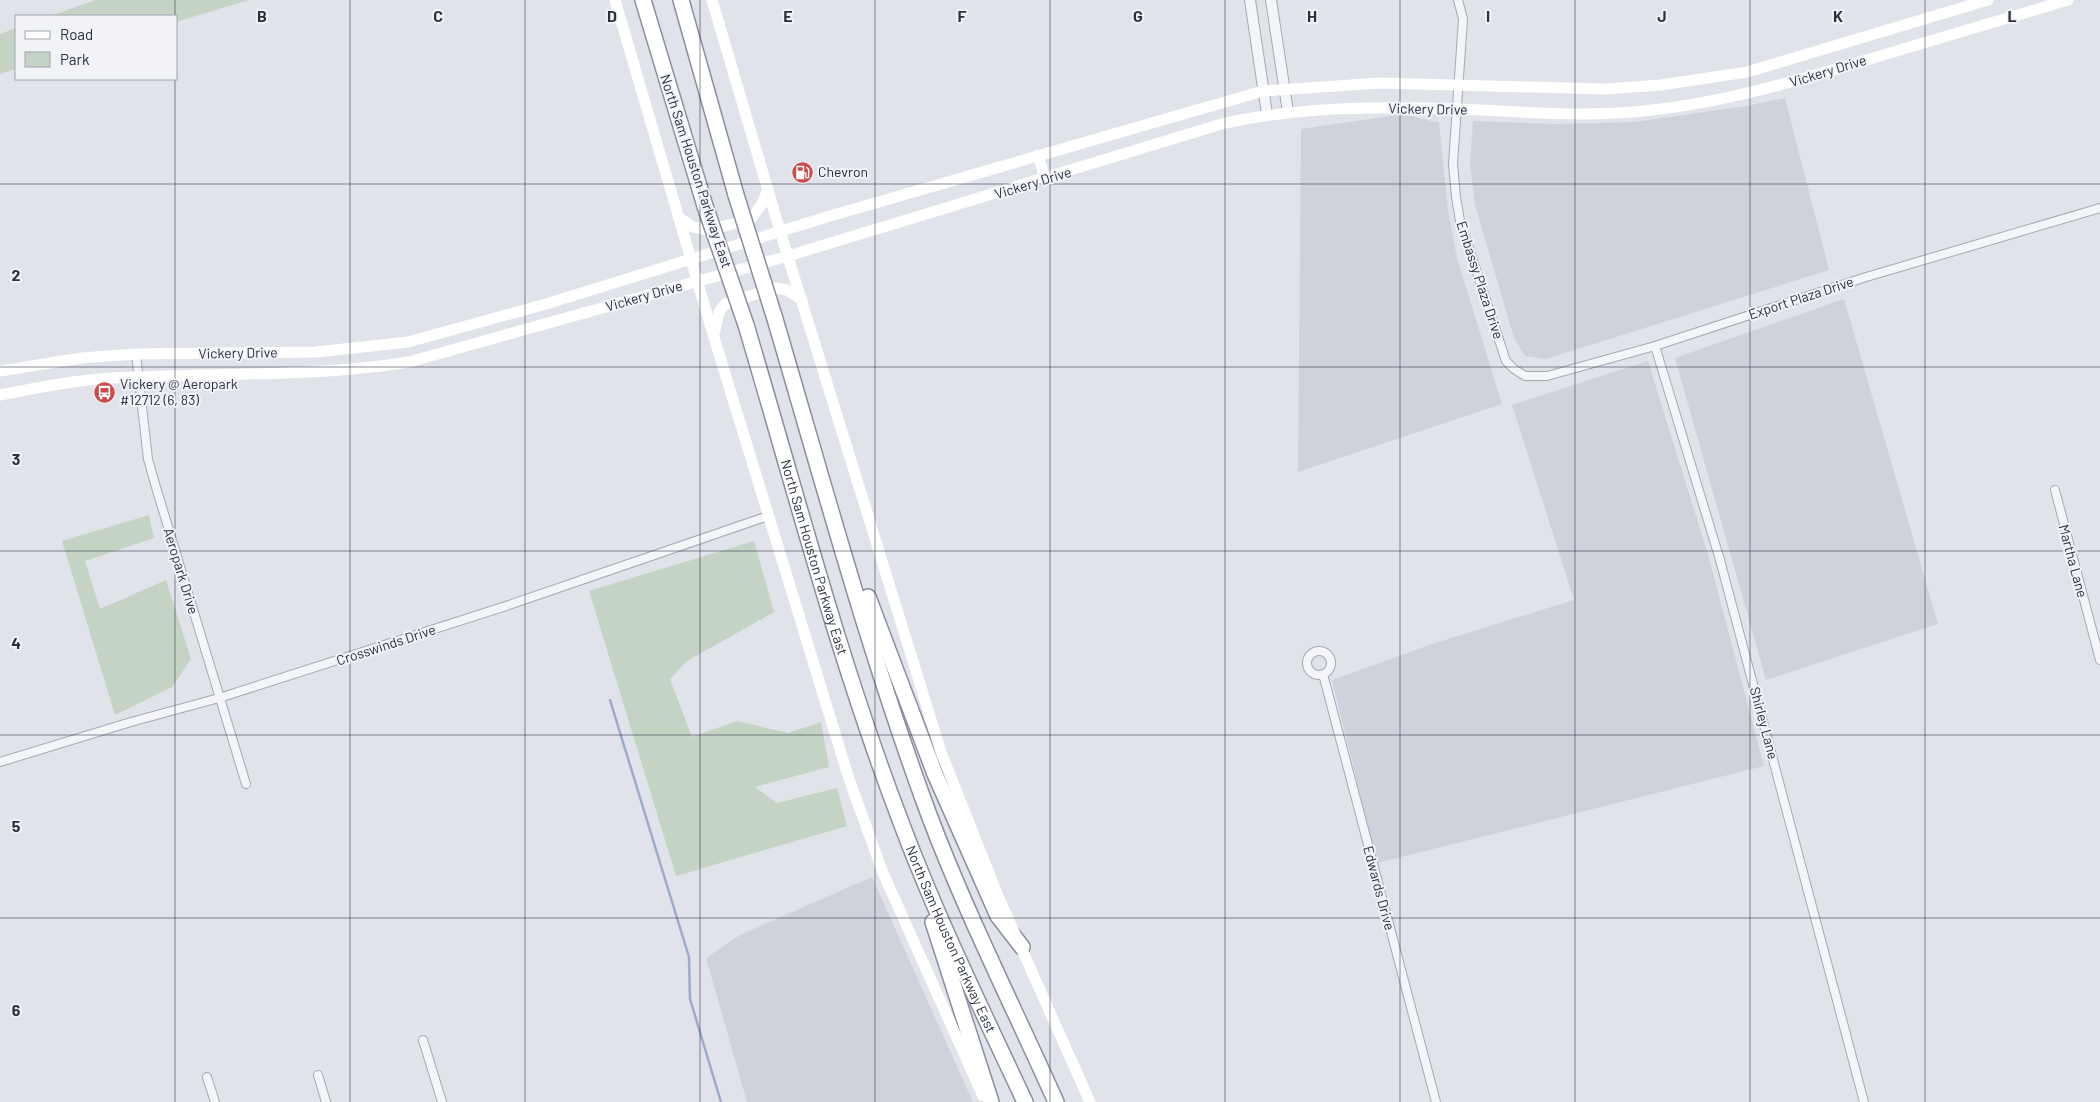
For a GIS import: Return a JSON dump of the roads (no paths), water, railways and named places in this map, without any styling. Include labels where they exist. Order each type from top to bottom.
[{"type":"highway","name":"North Sam Houston Parkway East","points":[[643,0],[706,206],[746,325],[846,662],[899,818],[952,944],[1025,1102]]},
{"type":"highway","name":"North Sam Houston Parkway East","points":[[681,0],[736,195],[894,713],[928,813],[972,922],[1056,1102]]},
{"type":"highway","points":[[826,491],[935,774],[998,916],[1022,947]]},
{"type":"highway","points":[[899,818],[991,1102]]},
{"type":"main road","name":"North Sam Houston Parkway East","points":[[615,0],[713,336],[824,704],[882,872],[986,1102]]},
{"type":"main road","points":[[712,0],[780,231],[941,752],[998,896],[1090,1102]]},
{"type":"main road","name":"Vickery Drive","points":[[0,371],[81,358],[136,354],[316,352],[408,342],[546,304],[780,231],[1263,91],[1380,83],[1605,89],[1701,80],[1747,72],[1988,0]]},
{"type":"main road","name":"Vickery Drive","points":[[0,395],[46,386],[111,378],[251,376],[316,370],[374,368],[409,362],[788,256],[1168,142],[1225,123],[1267,114],[1344,109],[1456,109],[1560,114],[1618,113],[1684,106],[1778,86],[2068,0]]},
{"type":"main road","points":[[1162,121],[1168,142]]},
{"type":"main road","points":[[1038,155],[1045,179]]},
{"type":"main road","points":[[679,218],[693,227],[709,230],[751,219],[762,204],[768,189]]},
{"type":"main road","points":[[713,336],[719,312],[725,304],[775,288],[787,290],[802,300]]},
{"type":"main road","points":[[546,304],[550,323]]},
{"type":"main road","points":[[316,352],[316,370]]},
{"type":"street","points":[[1250,0],[1267,114]]},
{"type":"street","points":[[1271,0],[1288,112]]},
{"type":"street","name":"Embassy Plaza Drive","points":[[1458,0],[1464,19],[1453,164],[1460,221],[1506,360]]},
{"type":"street","name":"Export Plaza Drive","points":[[1506,360],[1514,369],[1525,376],[1547,376],[1655,346],[1864,278],[2100,208]]},
{"type":"street","name":"Shirley Lane","points":[[1655,346],[1724,573],[1864,1102]]},
{"type":"street","name":"Aeropark Drive","points":[[136,354],[150,468],[246,784]]},
{"type":"street","name":"Martha Lane","points":[[2055,490],[2100,660]]},
{"type":"street","name":"Crosswinds Drive","points":[[0,762],[131,722],[219,698],[509,605],[768,516]]},
{"type":"street","name":"Edwards Drive","points":[[1323,674],[1436,1102]]},
{"type":"street","points":[[423,1040],[442,1102]]},
{"type":"street","points":[[318,1075],[326,1102]]},
{"type":"street","points":[[207,1077],[215,1102]]},
{"type":"waterway","points":[[610,700],[689,957],[690,999],[721,1102]]},
{"type":"place","name":"Chevron","points":[[802,172]]},
{"type":"place","name":"Vickery @ Aeropark #12712 (6, 83)","points":[[104,392]]}]
